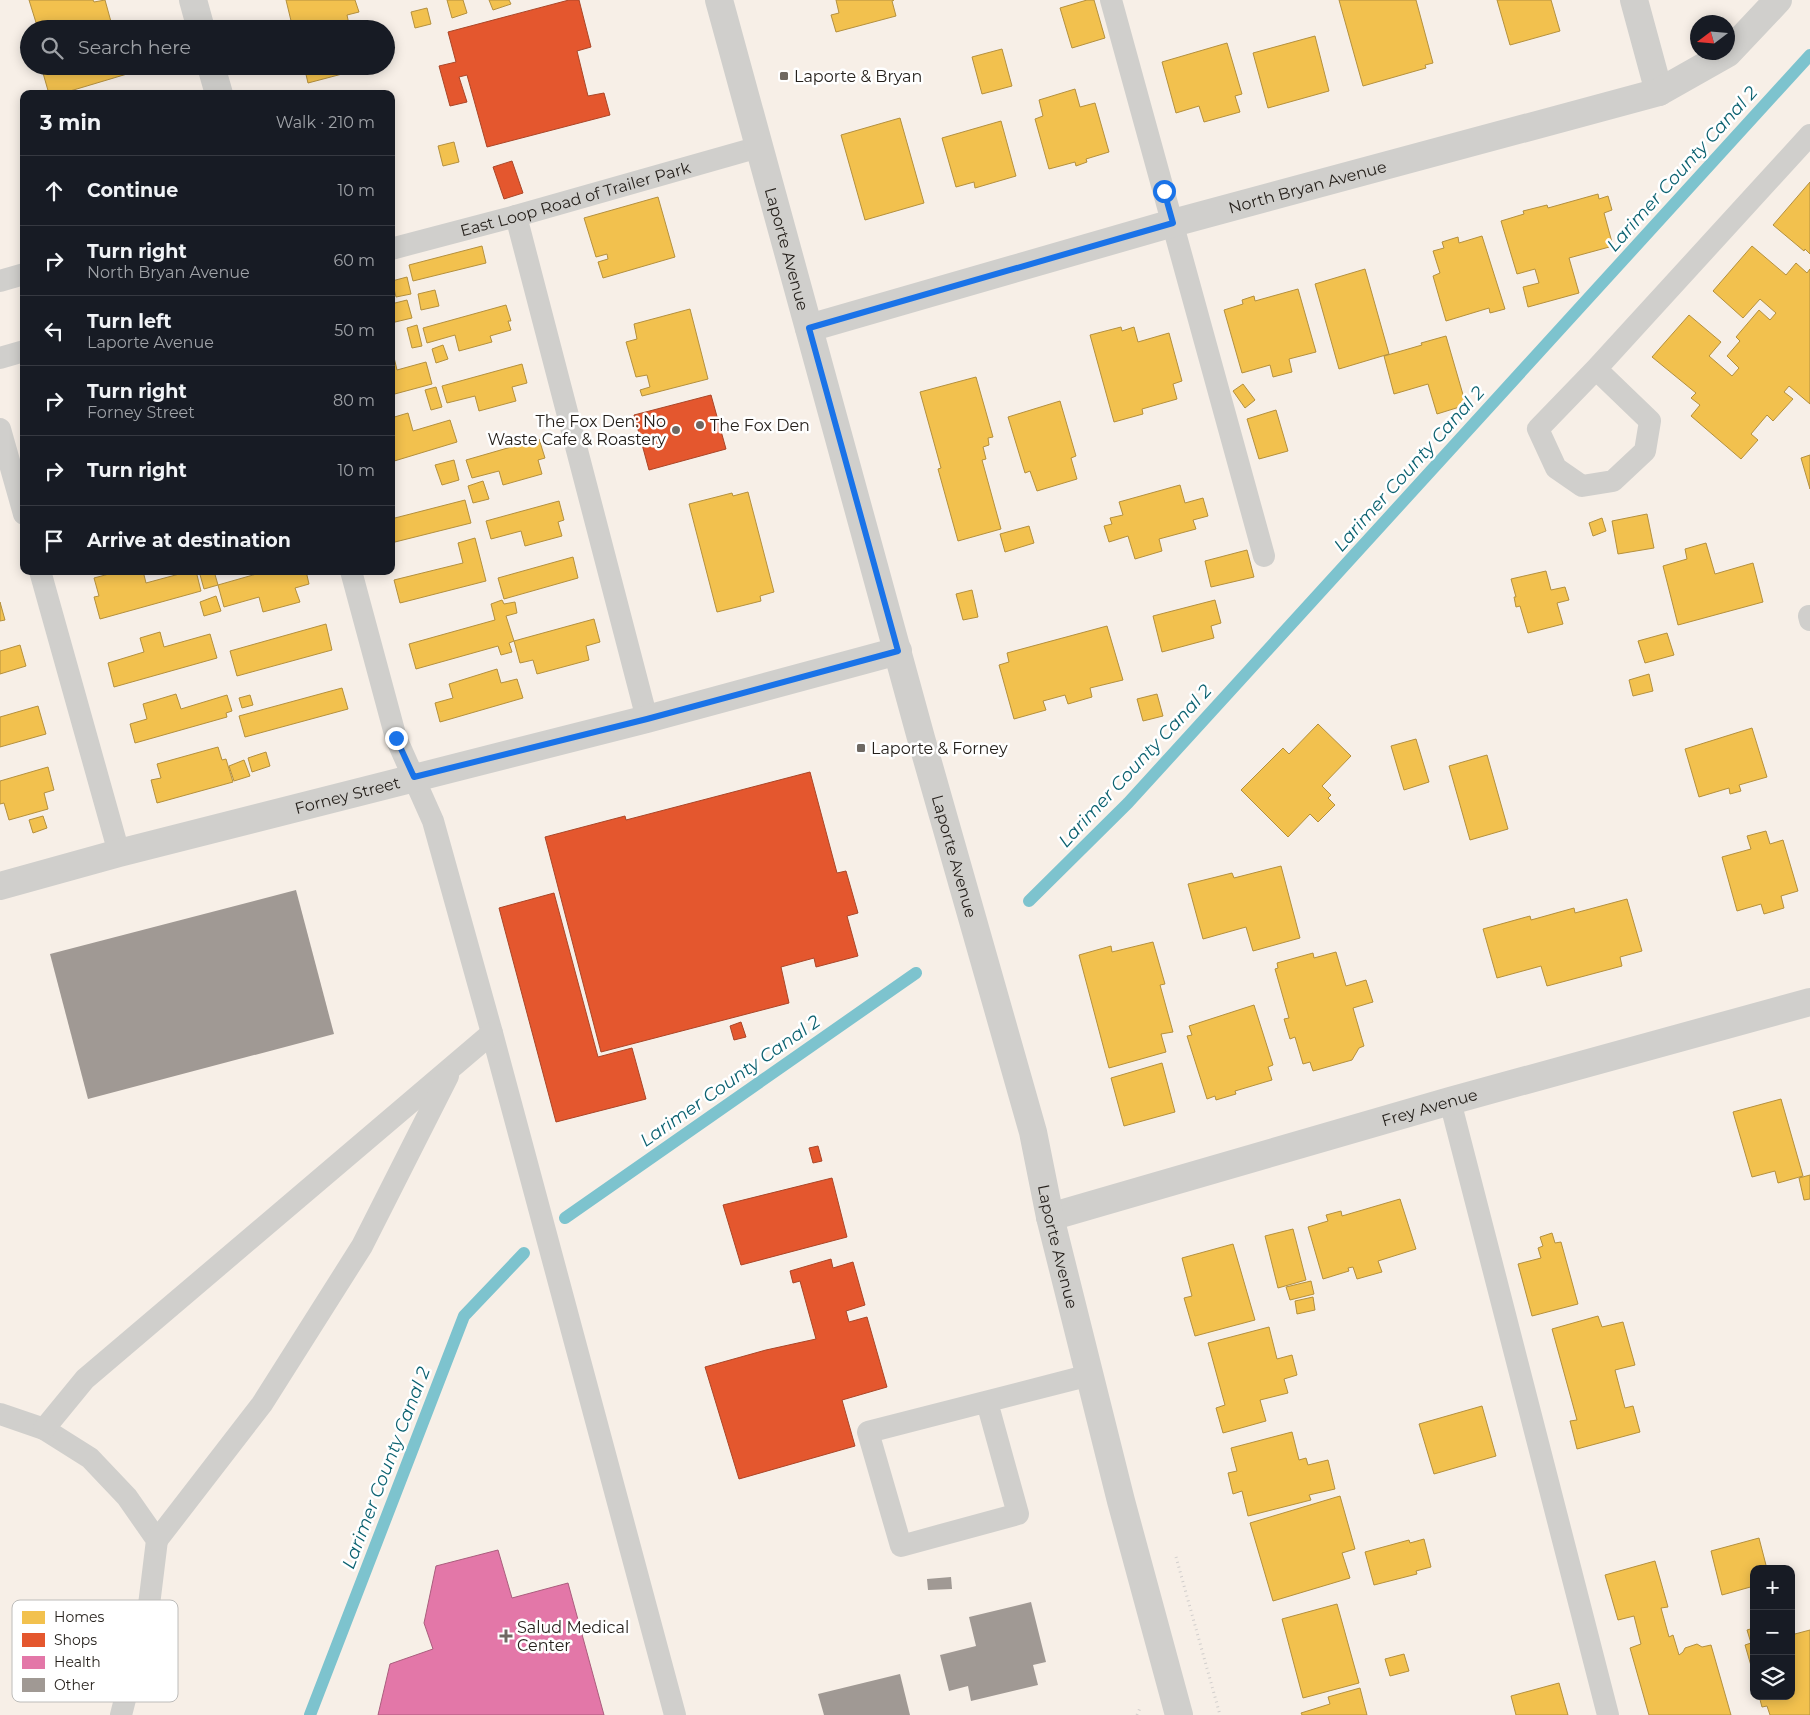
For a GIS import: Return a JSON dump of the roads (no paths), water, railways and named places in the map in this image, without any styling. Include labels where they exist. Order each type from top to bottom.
[{"type":"street","points":[[193,0],[199,20]]},
{"type":"street","name":"Laporte Avenue","points":[[719,0],[898,651],[1033,1132],[1050,1218],[1121,1501],[1179,1715]]},
{"type":"street","points":[[1634,0],[1659,92]]},
{"type":"street","name":"North Bryan Avenue","points":[[809,328],[1173,223],[1659,92],[1728,53],[1778,0]]},
{"type":"street","points":[[213,75],[217,90]]},
{"type":"street","name":"Forney Street","points":[[0,886],[414,777],[647,719],[898,651]]},
{"type":"street","name":"Frey Avenue","points":[[1050,1218],[1450,1101],[1810,1002]]},
{"type":"lane","points":[[1111,0],[1264,556]]},
{"type":"lane","points":[[1596,369],[1650,421],[1646,451],[1613,480],[1582,486],[1556,468],[1538,429],[1596,369],[1810,135]]},
{"type":"lane","name":"East Loop Road of Trailer Park","points":[[395,248],[516,216],[759,147]]},
{"type":"lane","points":[[516,216],[647,719]]},
{"type":"lane","points":[[0,281],[20,275]]},
{"type":"lane","points":[[0,358],[20,352]]},
{"type":"lane","points":[[0,429],[20,500]]},
{"type":"lane","points":[[41,575],[119,854]]},
{"type":"lane","points":[[352,575],[396,738],[433,821],[676,1715]]},
{"type":"lane","points":[[44,1429],[85,1379],[492,1033]]},
{"type":"lane","points":[[150,1600],[157,1540],[262,1404],[362,1246],[453,1066]]},
{"type":"lane","points":[[1450,1101],[1608,1715]]},
{"type":"lane","points":[[987,1402],[1018,1514],[900,1546],[868,1432],[1090,1375]]},
{"type":"lane","points":[[0,1414],[44,1429],[90,1458],[127,1497],[157,1540]]},
{"type":"lane","points":[[120,1715],[123,1702]]},
{"type":"waterway","name":"Larimer County Canal 2","points":[[1029,901],[1128,803],[1810,55]]},
{"type":"waterway","name":"Larimer County Canal 2","points":[[565,1218],[916,973]]},
{"type":"waterway","name":"Larimer County Canal 2","points":[[310,1715],[464,1316],[524,1253]]},
{"type":"place","name":"Laporte & Bryan","points":[[784,76]]},
{"type":"place","name":"The Fox Den","points":[[700,425]]},
{"type":"place","name":"The Fox Den: No Waste Cafe & Roastery","points":[[676,430]]},
{"type":"place","name":"Laporte & Forney","points":[[861,748]]},
{"type":"place","name":"Salud Medical Center","points":[[506,1636]]}]
